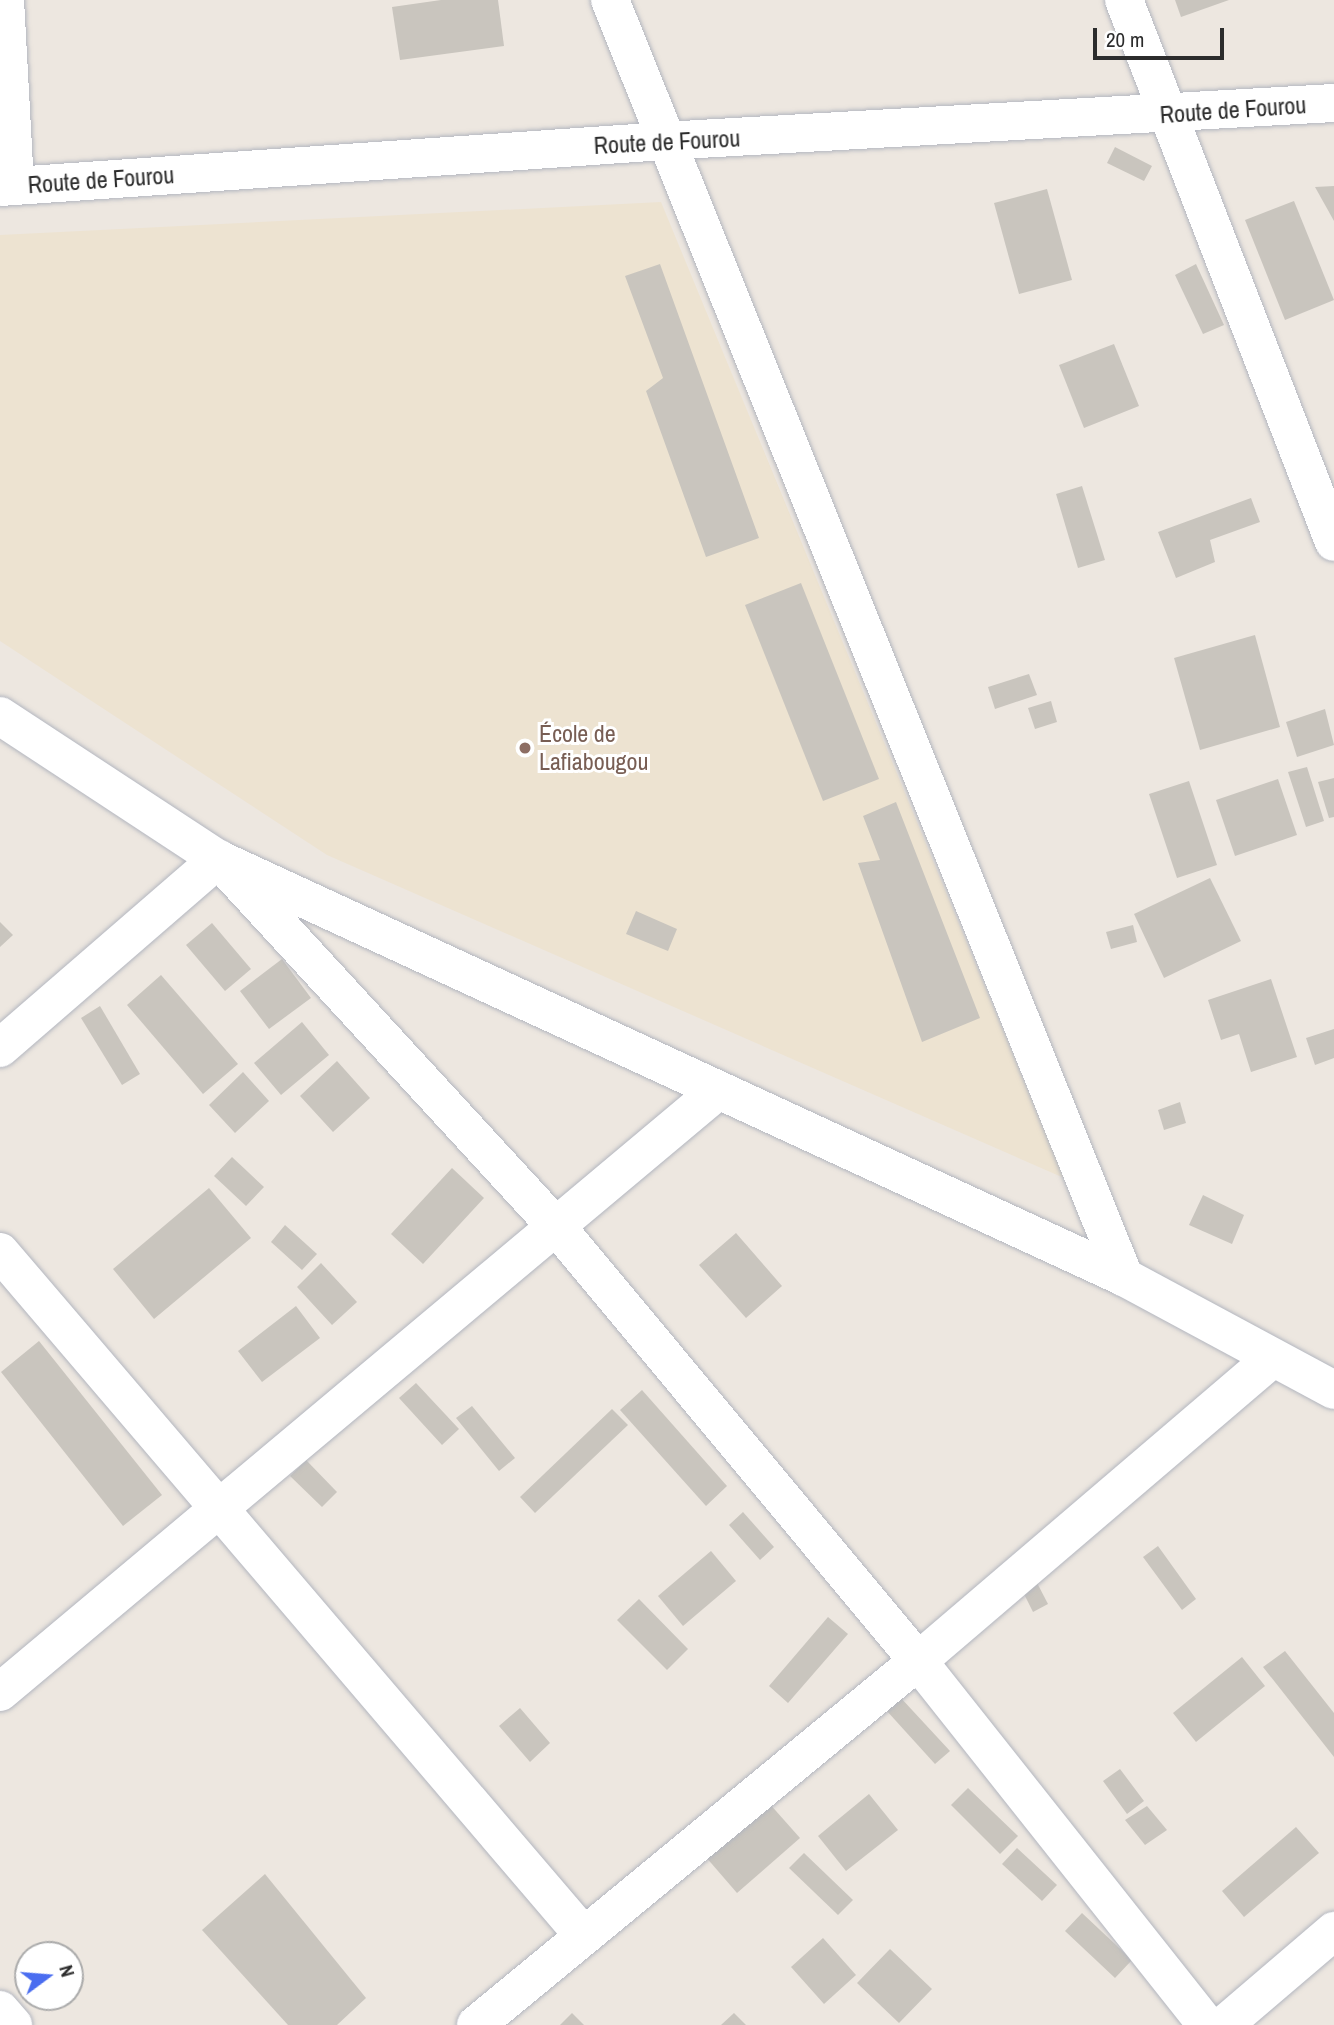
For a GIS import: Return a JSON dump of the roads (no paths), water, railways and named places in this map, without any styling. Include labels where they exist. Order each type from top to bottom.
[{"type":"street","points":[[5,0],[7,187]]},
{"type":"street","points":[[610,0],[664,141],[1124,1277]]},
{"type":"street","points":[[1124,0],[1334,542]]},
{"type":"street","name":"Route de Fourou","points":[[7,187],[664,141],[1170,116],[1334,103]]},
{"type":"street","points":[[0,716],[218,859],[716,1092],[1124,1277],[1271,1359],[1334,1390]]},
{"type":"street","points":[[0,1048],[218,859]]},
{"type":"street","points":[[218,859],[556,1226],[918,1661],[1207,2025]]},
{"type":"street","points":[[0,1692],[716,1092]]},
{"type":"street","points":[[0,1252],[584,1936]]},
{"type":"street","points":[[476,2025],[918,1661],[1271,1359]]},
{"type":"street","points":[[1224,2025],[1334,1931]]},
{"type":"street","points":[[0,2010],[13,2025]]},
{"type":"place","name":"École de Lafiabougou","points":[[525,748]]}]
